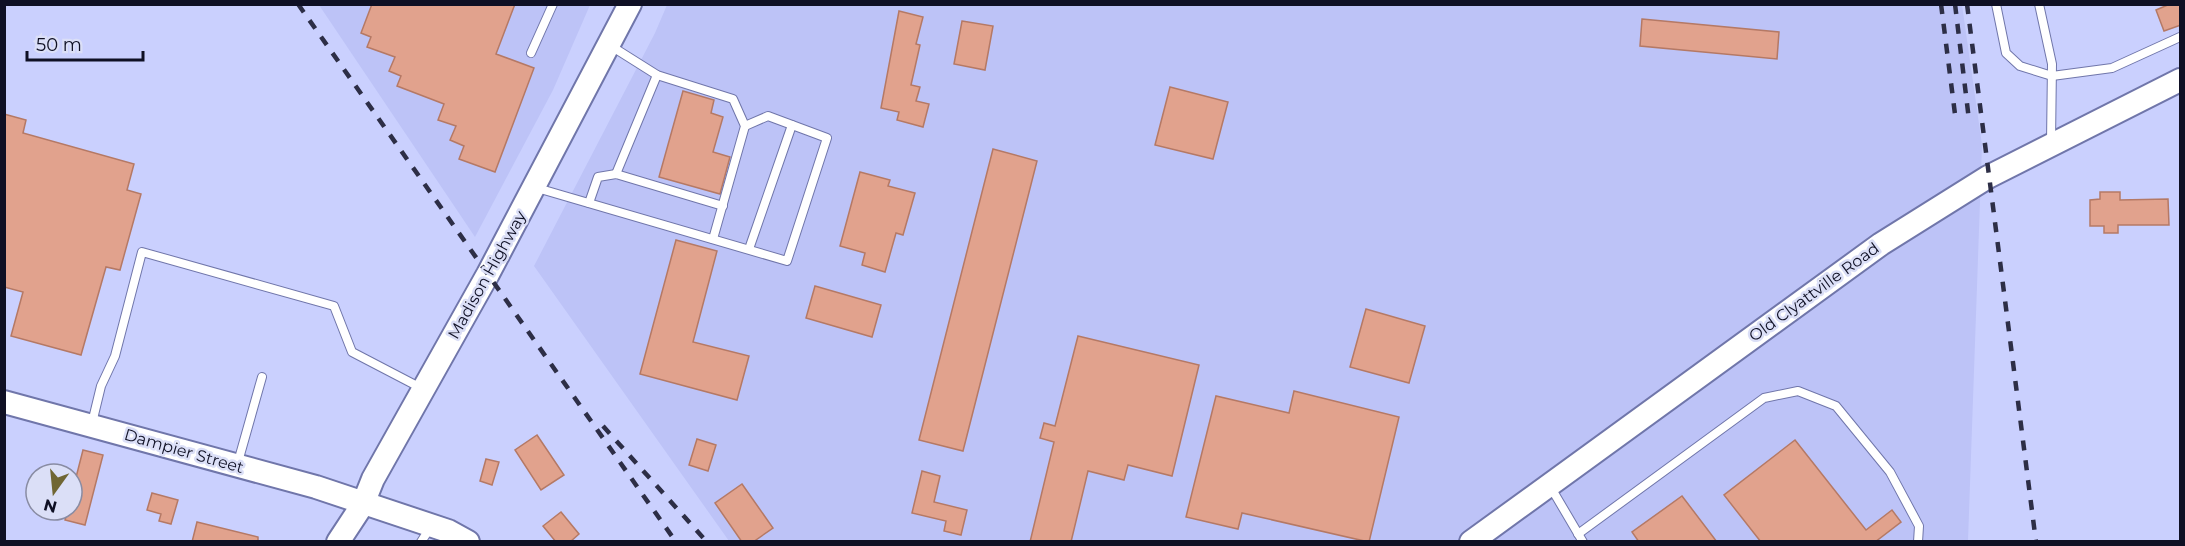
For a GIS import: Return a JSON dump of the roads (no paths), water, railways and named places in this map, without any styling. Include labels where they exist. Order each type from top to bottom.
[{"type":"main road","name":"Madison Highway","points":[[338,542],[363,504],[373,478],[535,187],[630,4]]},
{"type":"main road","name":"Old Clyattville Road","points":[[1471,542],[1881,244],[1988,177],[2181,80]]},
{"type":"main road","name":"Dampier Street","points":[[4,402],[316,487],[363,504],[426,534],[458,535],[468,542]]},
{"type":"lane","points":[[531,53],[553,4]]},
{"type":"lane","points":[[1996,4],[2006,53],[2020,66],[2052,76],[2112,68],[2181,37]]},
{"type":"lane","points":[[2039,4],[2052,64],[2051,144]]},
{"type":"lane","points":[[610,46],[657,75],[733,99],[745,126],[713,239]]},
{"type":"lane","points":[[616,174],[657,75]]},
{"type":"lane","points":[[535,187],[787,261],[827,138],[768,116],[745,126]]},
{"type":"lane","points":[[749,249],[792,125]]},
{"type":"lane","points":[[589,203],[598,177],[616,174],[723,206]]},
{"type":"lane","points":[[92,425],[101,386],[115,356],[142,252],[334,306],[352,351],[424,390]]},
{"type":"lane","points":[[237,466],[262,377]]},
{"type":"lane","points":[[1578,534],[1764,398],[1798,391],[1836,406],[1890,472],[1919,526],[1918,542]]},
{"type":"lane","points":[[1549,485],[1583,542]]},
{"type":"railway","points":[[298,4],[676,542]]},
{"type":"railway","points":[[1941,4],[1956,122]]},
{"type":"railway","points":[[1955,4],[1969,120]]},
{"type":"railway","points":[[1967,4],[2036,542]]},
{"type":"railway","points":[[603,426],[707,542]]}]
